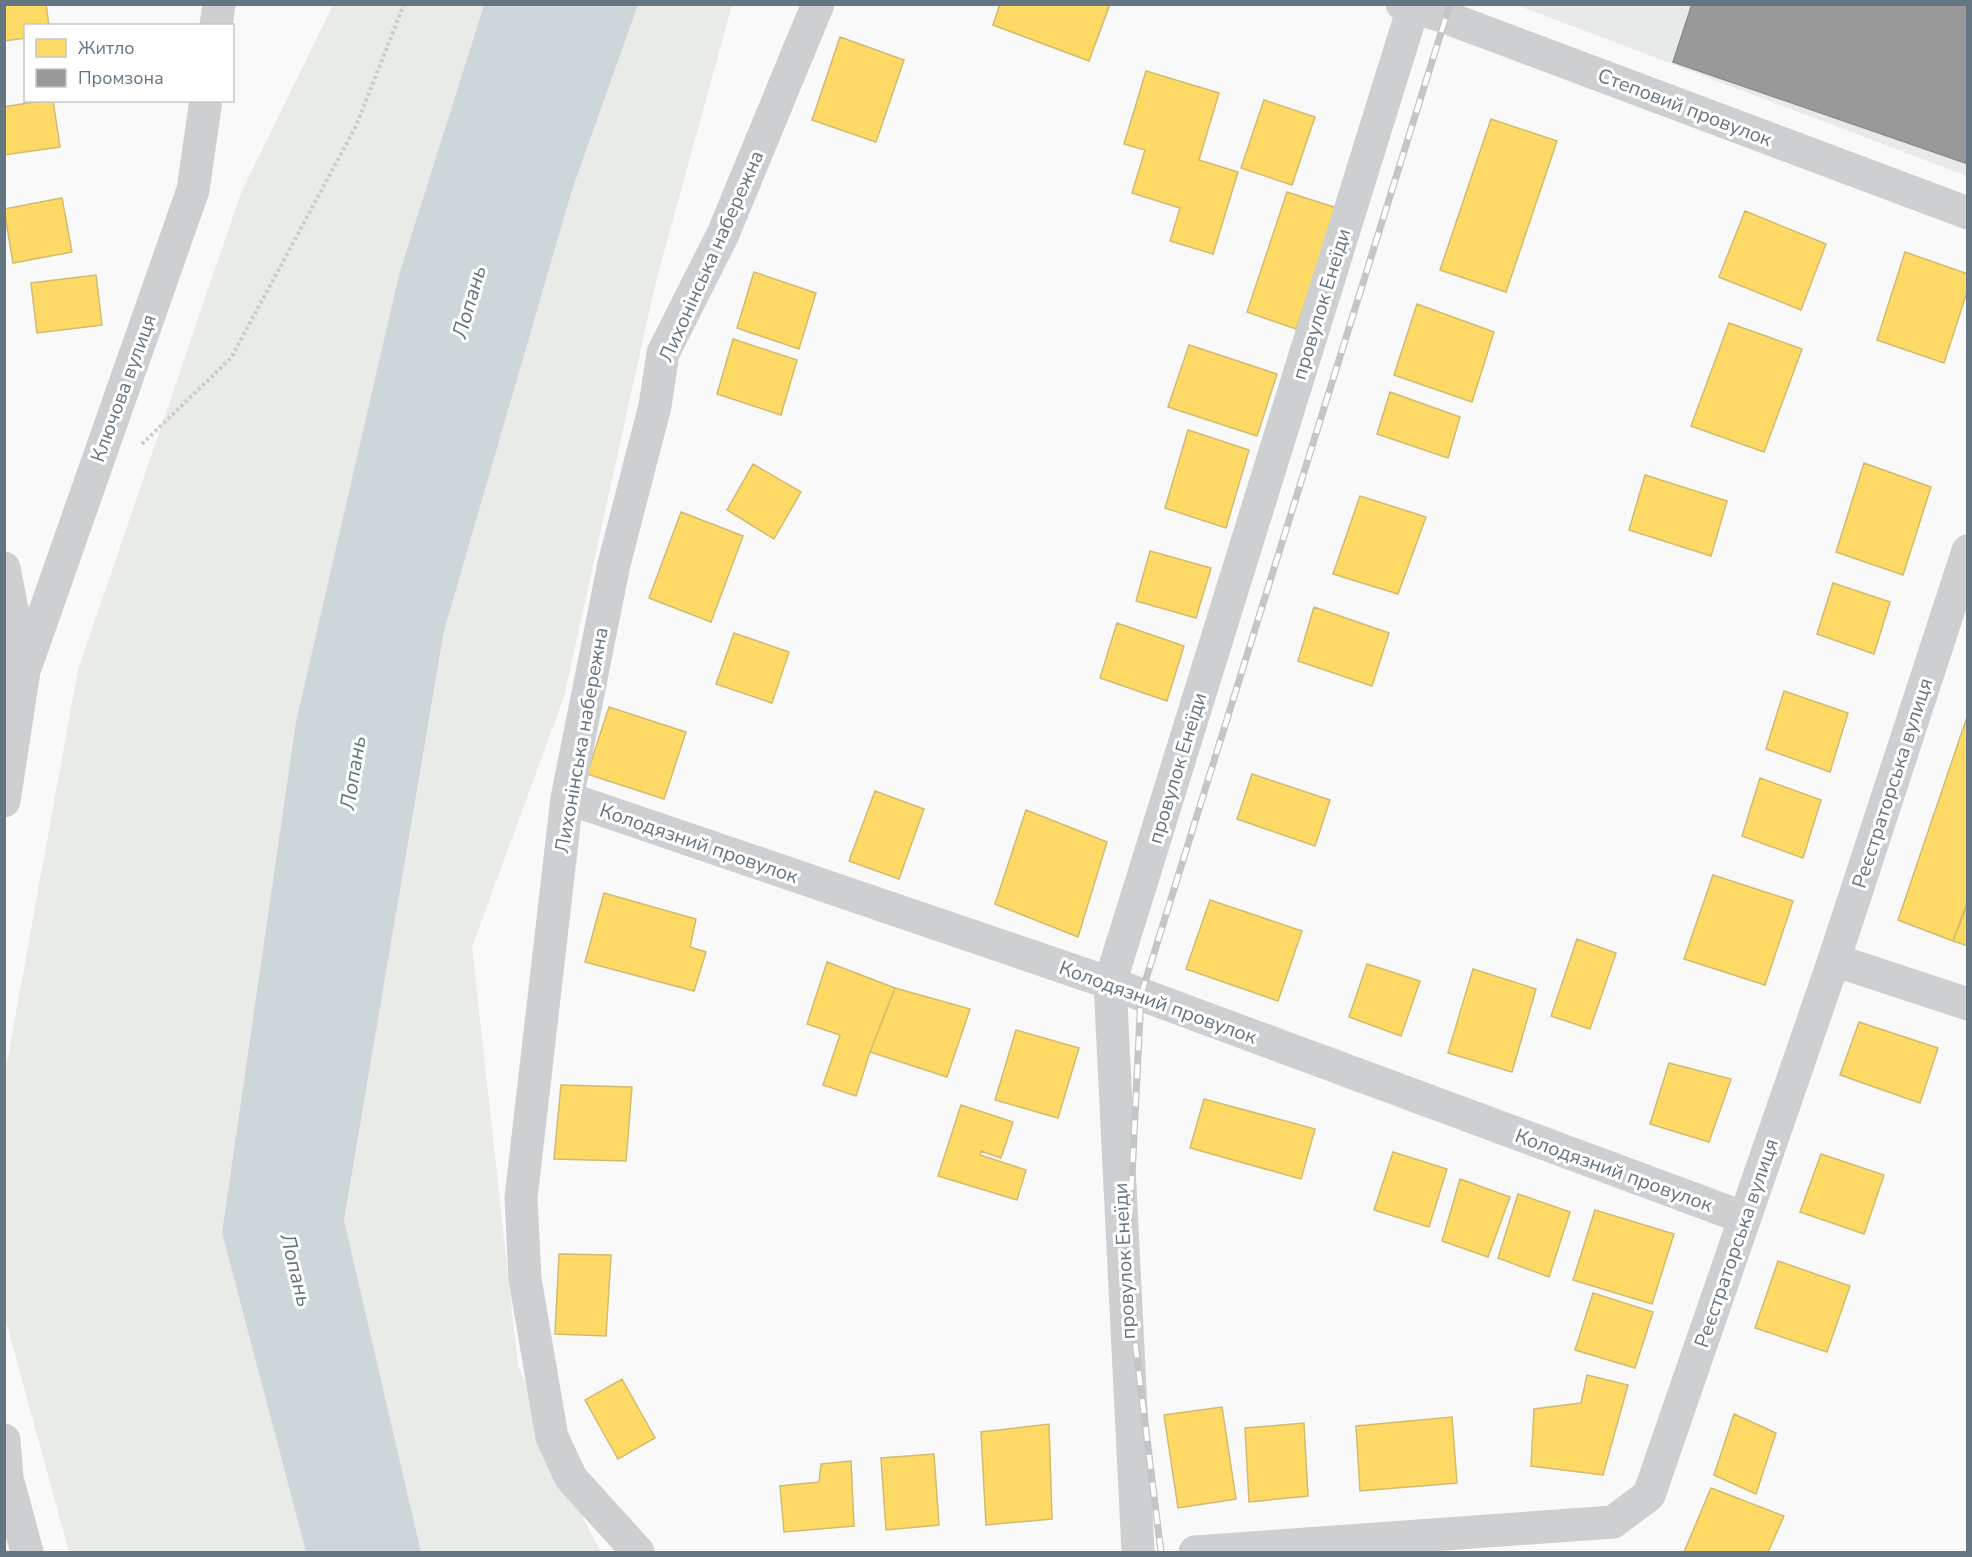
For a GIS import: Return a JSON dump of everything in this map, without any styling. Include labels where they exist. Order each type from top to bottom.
[{"type":"street","points":[[216,24],[219,4]]},
{"type":"street","name":"Лихонінська набережна","points":[[638,1552],[571,1478],[552,1437],[525,1279],[521,1198],[567,798],[614,564],[655,405],[663,353],[723,234],[818,4]]},
{"type":"street","name":"Степовий провулок","points":[[1408,6],[1484,31],[1968,213]]},
{"type":"street","name":"провулок Енеїди","points":[[1138,1552],[1110,982],[1408,6]]},
{"type":"street","name":"Ключова вулиця","points":[[14,672],[193,190],[206,102]]},
{"type":"street","name":"Реєстраторська вулиця","points":[[1195,1552],[1613,1522],[1649,1495],[1834,960],[1968,551]]},
{"type":"street","points":[[4,568],[14,672],[4,801]]},
{"type":"street","name":"Колодязний провулок","points":[[567,798],[1110,982],[1745,1218]]},
{"type":"street","points":[[1834,960],[1968,1004]]},
{"type":"street","points":[[4,1440],[8,1478],[27,1552]]},
{"type":"path","points":[[141,446],[231,358],[356,126],[404,4]]},
{"type":"shaded area","points":[[333,5],[485,5],[222,1233],[306,1552],[69,1552],[5,1318],[4,1079],[78,670],[241,193]]},
{"type":"shaded area","points":[[638,5],[732,5],[655,285],[564,697],[472,947],[518,1366],[588,1528],[601,1552],[421,1552],[344,1220],[444,631],[572,190]]},
{"type":"shaded area","points":[[1517,5],[1967,5],[1967,176]]},
{"type":"water","name":"Лопань","points":[[484,5],[638,5],[572,190],[444,631],[344,1220],[421,1552],[306,1552],[222,1233],[296,722],[399,275]]},
{"type":"building: Житло","points":[[4,4],[46,4],[49,24],[24,24],[24,38],[4,41]]},
{"type":"building: Житло","points":[[1000,4],[1110,4],[1089,61],[993,25]]},
{"type":"building: Житло","points":[[840,37],[904,60],[876,142],[812,120]]},
{"type":"building: Житло","points":[[1146,71],[1219,93],[1199,160],[1238,172],[1213,254],[1170,241],[1180,208],[1132,193],[1145,150],[1124,144]]},
{"type":"building: Житло","points":[[1264,100],[1315,117],[1292,185],[1241,168]]},
{"type":"building: Житло","points":[[34,102],[53,102],[60,147],[4,155],[4,107]]},
{"type":"building: Житло","points":[[1491,119],[1557,141],[1506,292],[1440,270]]},
{"type":"building: Житло","points":[[1287,192],[1337,208],[1296,329],[1247,312]]},
{"type":"building: Житло","points":[[62,198],[72,252],[13,263],[4,209]]},
{"type":"building: Житло","points":[[1745,211],[1826,244],[1801,310],[1719,277]]},
{"type":"building: Житло","points":[[1905,252],[1968,274],[1968,289],[1944,363],[1877,340]]},
{"type":"building: Житло","points":[[754,272],[816,293],[799,349],[737,328]]},
{"type":"building: Житло","points":[[96,275],[102,325],[37,333],[31,283]]},
{"type":"building: Житло","points":[[1417,304],[1494,332],[1472,402],[1394,375]]},
{"type":"building: Житло","points":[[1729,323],[1802,349],[1764,452],[1691,426]]},
{"type":"building: Житло","points":[[733,339],[797,360],[781,415],[717,394]]},
{"type":"building: Житло","points":[[1189,345],[1277,374],[1257,436],[1168,407]]},
{"type":"building: Житло","points":[[1390,392],[1460,417],[1448,458],[1377,434]]},
{"type":"building: Житло","points":[[1188,430],[1249,450],[1226,528],[1165,508]]},
{"type":"building: Житло","points":[[1864,463],[1931,487],[1903,575],[1836,552]]},
{"type":"building: Житло","points":[[753,464],[801,492],[774,539],[727,510]]},
{"type":"building: Житло","points":[[1645,475],[1727,501],[1711,556],[1629,530]]},
{"type":"building: Житло","points":[[1360,496],[1426,517],[1398,594],[1333,574]]},
{"type":"building: Житло","points":[[681,512],[743,536],[711,622],[649,598]]},
{"type":"building: Житло","points":[[1150,551],[1211,568],[1196,618],[1136,601]]},
{"type":"building: Житло","points":[[1833,583],[1890,602],[1874,654],[1817,634]]},
{"type":"building: Житло","points":[[1314,607],[1389,633],[1372,686],[1298,661]]},
{"type":"building: Житло","points":[[1117,623],[1184,646],[1167,701],[1100,678]]},
{"type":"building: Житло","points":[[734,633],[789,652],[772,703],[716,684]]},
{"type":"building: Житло","points":[[1784,691],[1848,713],[1830,772],[1766,749]]},
{"type":"building: Житло","points":[[609,707],[686,732],[664,799],[587,774]]},
{"type":"building: Житло","points":[[1968,714],[1968,900],[1953,941],[1898,920]]},
{"type":"building: Житло","points":[[1252,774],[1330,800],[1315,846],[1237,819]]},
{"type":"building: Житло","points":[[1760,778],[1821,800],[1803,858],[1742,836]]},
{"type":"building: Житло","points":[[875,791],[924,809],[899,879],[849,861]]},
{"type":"building: Житло","points":[[1026,810],[1107,842],[1078,937],[995,904]]},
{"type":"building: Житло","points":[[1713,875],[1793,901],[1765,985],[1684,959]]},
{"type":"building: Житло","points":[[604,893],[696,919],[690,947],[706,952],[694,991],[585,962]]},
{"type":"building: Житло","points":[[1210,900],[1302,931],[1278,1001],[1186,969]]},
{"type":"building: Житло","points":[[1968,903],[1968,946],[1953,941]]},
{"type":"building: Житло","points":[[1577,939],[1616,953],[1590,1029],[1551,1016]]},
{"type":"building: Житло","points":[[827,962],[895,988],[856,1096],[823,1085],[840,1035],[807,1024]]},
{"type":"building: Житло","points":[[1367,964],[1420,981],[1401,1036],[1349,1017]]},
{"type":"building: Житло","points":[[1473,969],[1536,989],[1512,1072],[1448,1053]]},
{"type":"building: Житло","points":[[895,988],[970,1009],[947,1077],[870,1052]]},
{"type":"building: Житло","points":[[1859,1022],[1938,1048],[1920,1103],[1840,1075]]},
{"type":"building: Житло","points":[[1016,1030],[1079,1048],[1058,1118],[995,1100]]},
{"type":"building: Житло","points":[[1669,1063],[1731,1079],[1709,1142],[1650,1124]]},
{"type":"building: Житло","points":[[561,1085],[632,1087],[626,1161],[554,1159]]},
{"type":"building: Житло","points":[[1204,1099],[1315,1129],[1301,1179],[1190,1148]]},
{"type":"building: Житло","points":[[961,1105],[1013,1122],[1001,1158],[981,1151],[980,1155],[1026,1170],[1017,1200],[938,1176]]},
{"type":"building: Житло","points":[[1393,1152],[1447,1169],[1429,1227],[1374,1210]]},
{"type":"building: Житло","points":[[1821,1154],[1884,1175],[1864,1234],[1800,1212]]},
{"type":"building: Житло","points":[[1460,1179],[1510,1197],[1488,1257],[1442,1241]]},
{"type":"building: Житло","points":[[1518,1194],[1570,1212],[1549,1277],[1498,1258]]},
{"type":"building: Житло","points":[[1595,1210],[1674,1234],[1652,1304],[1573,1280]]},
{"type":"building: Житло","points":[[559,1254],[611,1255],[606,1336],[555,1334]]},
{"type":"building: Житло","points":[[1778,1261],[1850,1286],[1827,1352],[1755,1328]]},
{"type":"building: Житло","points":[[1593,1293],[1653,1312],[1635,1368],[1575,1350]]},
{"type":"building: Житло","points":[[1587,1375],[1628,1385],[1603,1475],[1531,1466],[1534,1409],[1581,1403]]},
{"type":"building: Житло","points":[[622,1379],[655,1438],[618,1459],[585,1400]]},
{"type":"building: Житло","points":[[1222,1407],[1236,1499],[1178,1508],[1164,1415]]},
{"type":"building: Житло","points":[[1734,1414],[1776,1433],[1756,1494],[1714,1475]]},
{"type":"building: Житло","points":[[1452,1417],[1457,1483],[1360,1491],[1356,1426]]},
{"type":"building: Житло","points":[[1304,1423],[1308,1496],[1249,1502],[1245,1428]]},
{"type":"building: Житло","points":[[1049,1424],[1052,1519],[986,1525],[981,1432]]},
{"type":"building: Житло","points":[[934,1454],[939,1525],[886,1530],[881,1458]]},
{"type":"building: Житло","points":[[851,1461],[854,1526],[784,1532],[780,1486],[819,1482],[821,1464]]},
{"type":"building: Житло","points":[[1711,1488],[1784,1516],[1768,1552],[1684,1552]]},
{"type":"building: Промзона","points":[[1692,4],[1968,4],[1968,164],[1673,62]]},
{"type":"railway","points":[[1161,1552],[1127,1277],[1141,995],[1450,4]]}]
